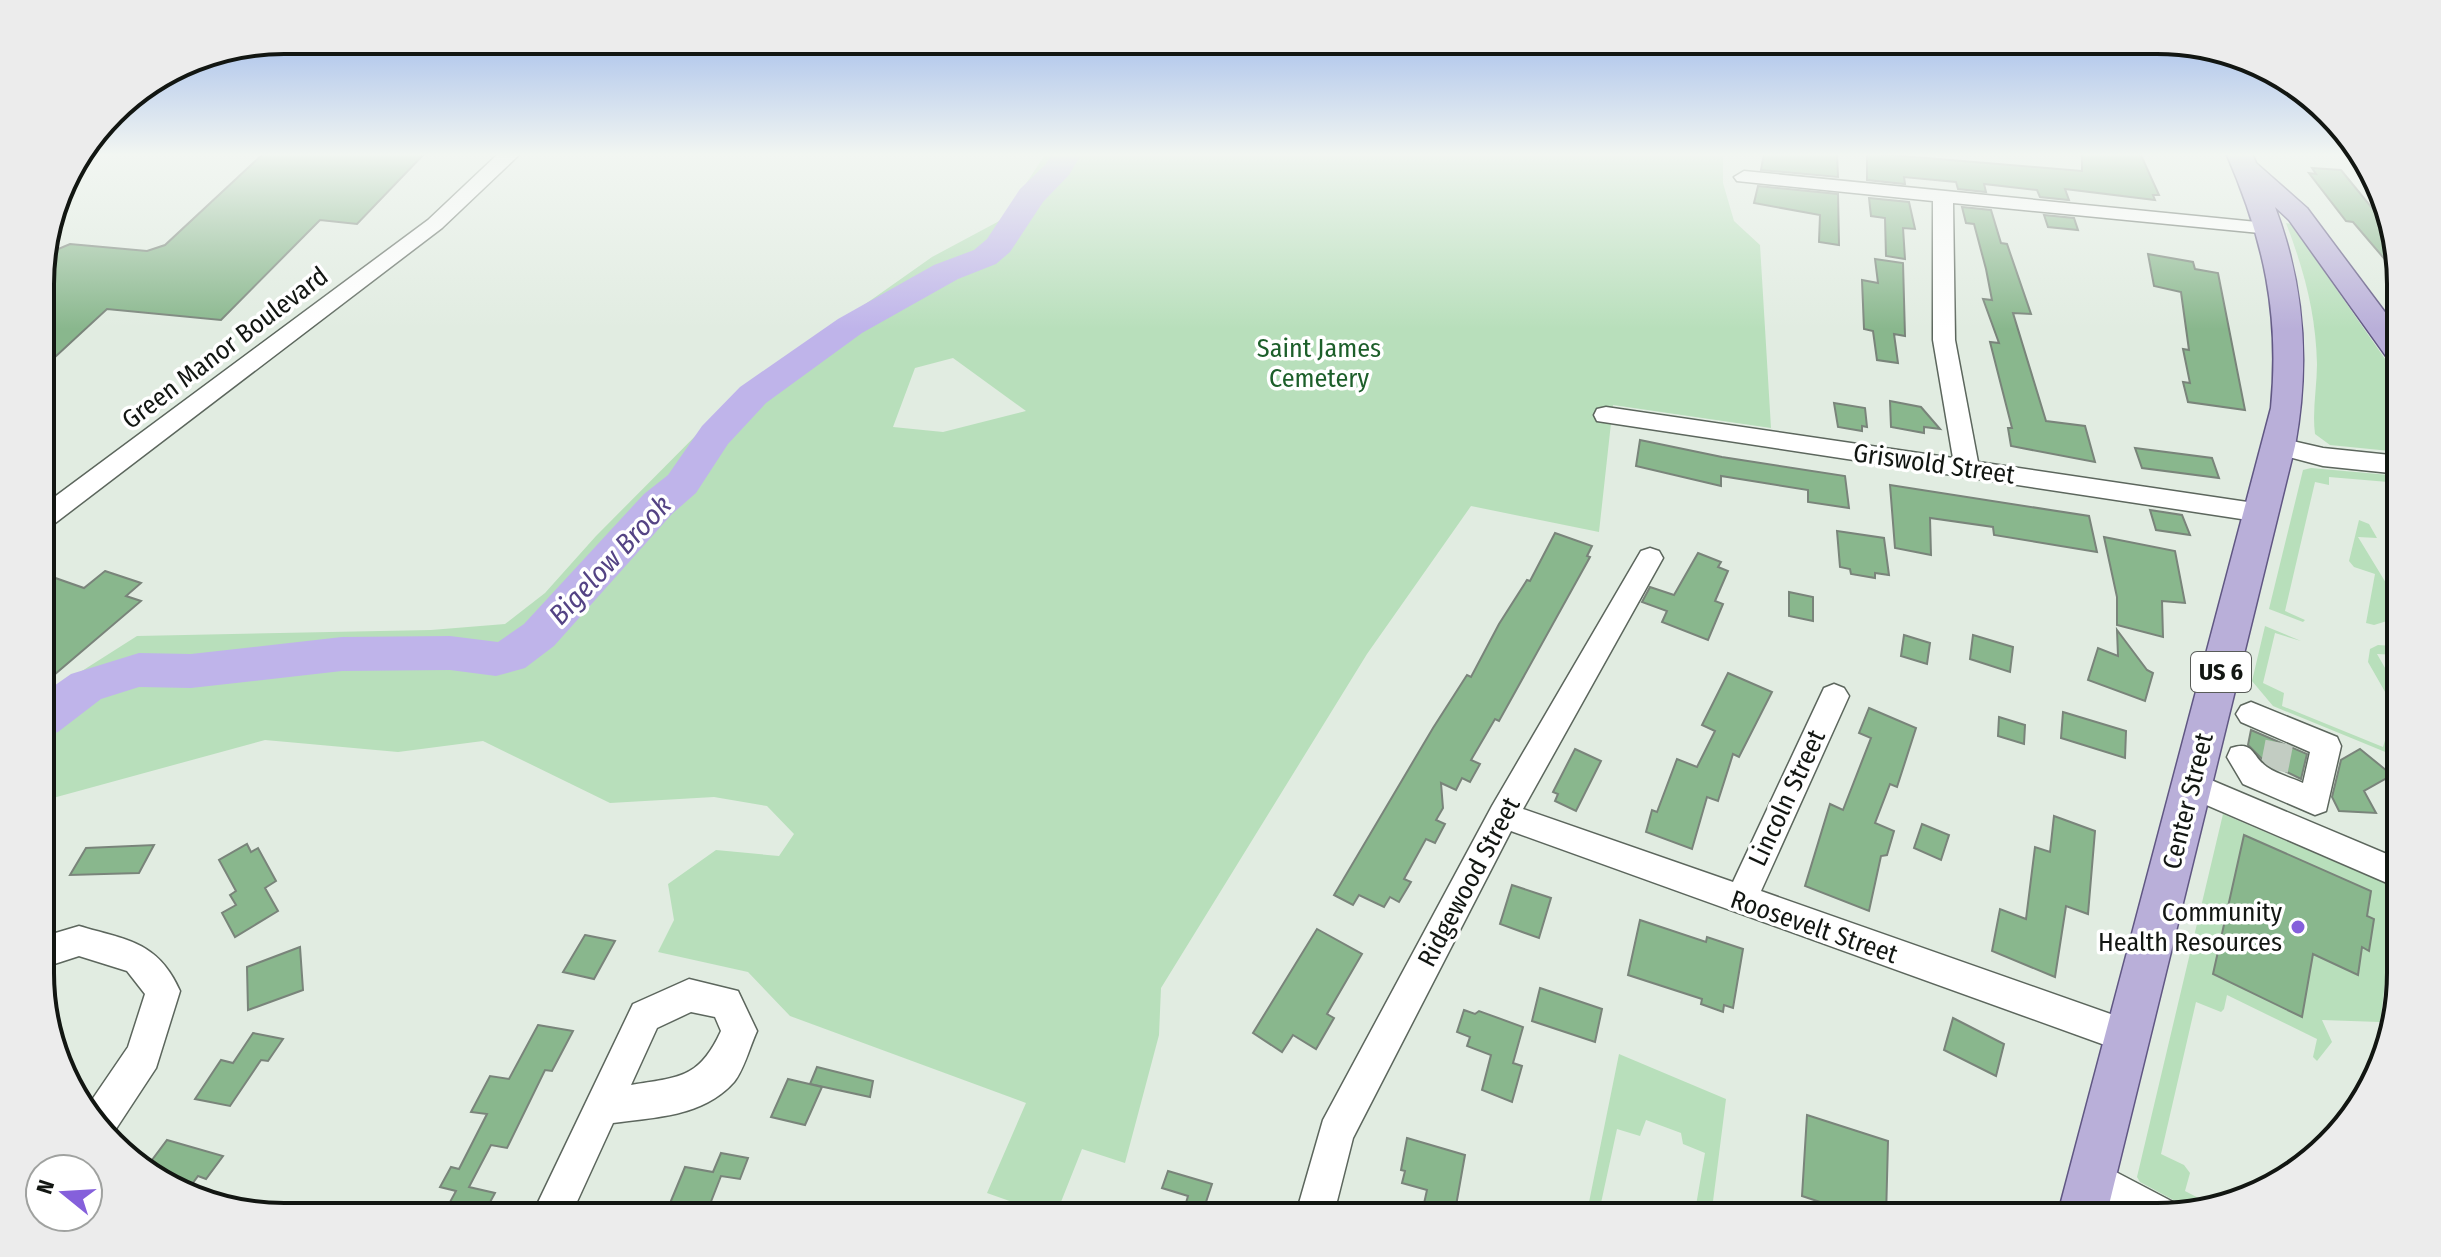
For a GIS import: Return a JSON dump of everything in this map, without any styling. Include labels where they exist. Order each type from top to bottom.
[{"type":"main road","name":"Center Street","points":[[2086,1198],[2279,446],[2289,395],[2292,349],[2285,284],[2263,212]]},
{"type":"main road","points":[[2296,212],[2387,336]]},
{"type":"street","name":"Green Manor Boulevard","points":[[54,510],[448,212]]},
{"type":"street","points":[[1943,212],[1944,340],[1967,469]]},
{"type":"street","points":[[2098,212],[2270,228]]},
{"type":"street","name":"Griswold Street","points":[[1606,415],[2261,513]]},
{"type":"street","points":[[2279,446],[2323,457],[2387,464]]},
{"type":"street","name":"Ridgewood Street","points":[[1318,1203],[1336,1133],[1503,815],[1650,558]]},
{"type":"street","name":"Lincoln Street","points":[[1740,901],[1834,696]]},
{"type":"street","points":[[2203,743],[2242,757],[2254,775],[2274,776],[2315,802],[2326,746],[2280,733],[2251,714],[2214,698]]},
{"type":"street","points":[[2242,757],[2251,714]]},
{"type":"street","points":[[2269,818],[2274,776]]},
{"type":"street","points":[[2192,785],[2387,869]]},
{"type":"street","name":"Roosevelt Street","points":[[1503,815],[2127,1036]]},
{"type":"street","points":[[54,949],[79,941],[138,959],[163,991],[143,1056],[103,1115]]},
{"type":"street","points":[[557,1203],[602,1107]]},
{"type":"street","points":[[2086,1198],[2106,1203]]},
{"type":"green space","name":"Saint James Cemetery","points":[[1008,212],[1731,212],[1734,221],[1760,245],[1771,428],[1613,405],[1599,532],[1471,506],[1367,654],[1161,988],[1159,1035],[1125,1163],[1082,1149],[1061,1203],[1015,1203],[987,1193],[1026,1103],[790,1016],[748,972],[658,952],[674,920],[668,884],[716,850],[779,856],[794,834],[767,806],[714,797],[610,803],[483,741],[398,752],[265,740],[54,798],[54,689],[137,636],[431,630],[505,624],[545,593],[596,536],[735,396],[932,257],[1003,219]],"holes":[[[953,358],[1026,411],[943,432],[893,427],[915,368]]]},
{"type":"green space","points":[[2286,223],[2291,224],[2387,362],[2387,451],[2330,445],[2315,434],[2317,364],[2314,327],[2303,275]]},
{"type":"green space","points":[[2311,468],[2387,475],[2387,482],[2329,477],[2329,485],[2315,482],[2285,611],[2305,620],[2303,622],[2269,609],[2303,470]]},
{"type":"green space","points":[[2359,520],[2369,524],[2377,538],[2358,537],[2387,585],[2387,621],[2374,625],[2366,623],[2375,574],[2354,567],[2349,561]]},
{"type":"green space","points":[[2265,626],[2301,641],[2275,633],[2263,683],[2284,693],[2282,706],[2383,747],[2387,737],[2387,753],[2273,706],[2252,681]]},
{"type":"green space","points":[[2387,646],[2387,654],[2377,654],[2387,671],[2387,695],[2368,662],[2370,649]]},
{"type":"green space","points":[[2223,814],[2387,884],[2387,968],[2380,1022],[2322,1020],[2332,1042],[2317,1061],[2313,1057],[2317,1039],[2227,995],[2221,1012],[2196,1002],[2161,1154],[2184,1165],[2190,1173],[2185,1191],[2201,1199],[2178,1202],[2140,1182],[2137,1177]]},
{"type":"green space","points":[[1619,1054],[1726,1099],[1713,1203],[1696,1203],[1705,1153],[1683,1144],[1681,1133],[1646,1120],[1640,1136],[1617,1129],[1601,1203],[1589,1203]]},
{"type":"building","points":[[201,212],[369,212],[357,224],[320,220],[221,320],[107,309],[54,358],[57,250],[70,244],[147,251],[165,245]]},
{"type":"building","points":[[1802,212],[1838,212],[1839,245],[1819,242],[1820,215]]},
{"type":"building","points":[[1871,212],[1911,212],[1915,229],[1903,228],[1905,259],[1886,256],[1885,218],[1871,216]]},
{"type":"building","points":[[1963,212],[1992,212],[2001,243],[2007,244],[2031,314],[2013,313],[2046,421],[2085,426],[2095,462],[2011,446],[2008,428],[2012,428],[1990,342],[1999,343],[1983,299],[1992,300],[1986,269],[1974,224],[1966,223]]},
{"type":"building","points":[[2339,212],[2375,212],[2385,260],[2353,222],[2346,221]]},
{"type":"building","points":[[2044,215],[2074,218],[2078,230],[2048,227]]},
{"type":"building","points":[[2148,254],[2193,262],[2195,269],[2218,273],[2245,410],[2188,402],[2183,382],[2190,383],[2183,349],[2189,350],[2181,292],[2154,286]]},
{"type":"building","points":[[1875,259],[1903,263],[1905,336],[1894,334],[1898,363],[1877,360],[1873,331],[1864,329],[1862,280],[1878,283]]},
{"type":"building","points":[[1890,401],[1921,407],[1940,429],[1924,427],[1924,433],[1891,427]]},
{"type":"building","points":[[1834,403],[1865,408],[1867,427],[1862,426],[1862,431],[1838,427]]},
{"type":"building","points":[[1640,440],[1722,457],[1845,476],[1849,508],[1808,502],[1808,490],[1721,476],[1721,486],[1636,466]]},
{"type":"building","points":[[2135,448],[2212,458],[2219,478],[2142,468]]},
{"type":"building","points":[[1890,485],[2089,516],[2097,552],[1994,535],[1993,527],[1930,518],[1931,555],[1895,548]]},
{"type":"building","points":[[2150,510],[2182,515],[2190,535],[2156,530]]},
{"type":"building","points":[[1837,531],[1884,538],[1889,575],[1875,573],[1875,578],[1851,574],[1850,569],[1840,567]]},
{"type":"building","points":[[1555,533],[1592,546],[1587,556],[1590,557],[1499,721],[1495,719],[1471,760],[1480,764],[1470,782],[1462,778],[1456,790],[1441,783],[1443,808],[1436,820],[1445,824],[1435,843],[1426,839],[1404,879],[1411,882],[1399,902],[1390,897],[1384,907],[1359,895],[1353,905],[1334,895],[1433,728],[1467,675],[1471,677],[1499,624],[1527,580],[1530,581]]},
{"type":"building","points":[[2104,537],[2175,551],[2185,603],[2162,601],[2163,637],[2117,625],[2117,597]]},
{"type":"building","points":[[1698,553],[1721,562],[1718,567],[1728,571],[1715,601],[1723,604],[1708,640],[1662,622],[1667,611],[1642,602],[1650,587],[1674,595]]},
{"type":"building","points":[[105,571],[141,583],[126,596],[141,601],[54,675],[54,578],[84,588]]},
{"type":"building","points":[[1789,592],[1813,597],[1813,621],[1789,616]]},
{"type":"building","points":[[2117,630],[2147,670],[2153,673],[2145,701],[2088,680],[2098,648],[2118,656]]},
{"type":"building","points":[[1904,635],[1930,643],[1927,664],[1901,656]]},
{"type":"building","points":[[1973,635],[2013,647],[2010,672],[1970,659]]},
{"type":"building","points":[[1728,673],[1772,692],[1739,757],[1733,754],[1718,801],[1707,797],[1692,849],[1646,832],[1652,810],[1657,812],[1677,759],[1697,767],[1715,731],[1702,725]]},
{"type":"building","points":[[1869,708],[1916,728],[1897,787],[1890,784],[1875,823],[1894,831],[1887,855],[1881,856],[1869,911],[1805,886],[1830,804],[1843,810],[1871,738],[1859,733]]},
{"type":"building","points":[[2063,712],[2126,731],[2125,758],[2061,738]]},
{"type":"building","points":[[1999,717],[2025,725],[2024,744],[1998,736]]},
{"type":"building","points":[[2251,730],[2307,754],[2301,779],[2264,761],[2248,745]]},
{"type":"building","points":[[1575,749],[1601,761],[1576,811],[1555,801],[1558,794],[1553,792]]},
{"type":"building","points":[[2360,749],[2387,771],[2387,778],[2364,791],[2376,813],[2339,811],[2332,797],[2341,760]]},
{"type":"building","points":[[2054,816],[2095,831],[2088,914],[2066,906],[2055,977],[1992,951],[2000,909],[2026,919],[2035,847],[2050,852]]},
{"type":"building","points":[[1922,824],[1949,835],[1941,860],[1914,848]]},
{"type":"building","name":"Community Health Resources","points":[[2244,835],[2371,891],[2367,916],[2374,919],[2369,951],[2362,947],[2358,975],[2313,954],[2302,1017],[2213,974]]},
{"type":"building","points":[[247,844],[251,852],[258,848],[276,881],[265,888],[278,911],[235,937],[222,913],[236,905],[230,895],[236,891],[219,860]]},
{"type":"building","points":[[154,845],[139,873],[70,875],[86,848]]},
{"type":"building","points":[[1512,885],[1551,898],[1539,938],[1500,924]]},
{"type":"building","points":[[1640,920],[1706,942],[1707,937],[1743,949],[1733,1008],[1724,1005],[1723,1012],[1701,1004],[1702,999],[1628,975]]},
{"type":"building","points":[[1317,929],[1362,954],[1327,1014],[1334,1018],[1316,1049],[1293,1035],[1282,1052],[1253,1033]]},
{"type":"building","points":[[585,935],[615,941],[594,979],[563,972]]},
{"type":"building","points":[[300,947],[303,990],[248,1010],[247,967]]},
{"type":"building","points":[[1540,988],[1602,1009],[1595,1042],[1532,1021]]},
{"type":"building","points":[[1464,1010],[1475,1014],[1479,1011],[1523,1027],[1513,1063],[1522,1066],[1512,1102],[1482,1090],[1491,1055],[1467,1046],[1470,1037],[1457,1032]]},
{"type":"building","points":[[1953,1018],[2004,1044],[1996,1076],[1944,1050]]},
{"type":"building","points":[[538,1025],[573,1031],[552,1071],[545,1070],[507,1148],[491,1145],[469,1187],[495,1193],[490,1203],[450,1203],[456,1191],[440,1187],[451,1167],[459,1169],[487,1114],[471,1112],[490,1076],[509,1079]]},
{"type":"building","points":[[253,1033],[283,1039],[268,1061],[261,1060],[230,1106],[195,1099],[221,1060],[233,1063]]},
{"type":"building","points":[[817,1067],[873,1081],[870,1097],[810,1084]]},
{"type":"building","points":[[788,1079],[822,1087],[805,1125],[771,1117]]},
{"type":"building","points":[[1807,1115],[1888,1141],[1886,1203],[1823,1203],[1802,1196]]},
{"type":"building","points":[[1407,1138],[1465,1155],[1456,1203],[1424,1203],[1427,1190],[1402,1183],[1405,1171],[1401,1170]]},
{"type":"building","points":[[167,1140],[223,1156],[206,1179],[198,1176],[193,1184],[152,1161]]},
{"type":"building","points":[[721,1153],[748,1158],[740,1179],[721,1176],[710,1203],[670,1203],[685,1167],[713,1172]]},
{"type":"building","points":[[1168,1171],[1212,1184],[1206,1203],[1186,1203],[1188,1196],[1162,1188]]},
{"type":"waterway","name":"Bigelow Brook","points":[[54,710],[86,686],[139,670],[191,671],[342,654],[450,653],[496,659],[510,656],[539,635],[658,504],[682,484],[715,435],[753,395],[850,326],[946,272],[985,257],[999,245],[1021,212]]},
{"type":"tunnel","points":[[2274,770],[2280,739]]},
{"type":"place","name":"Community Health Resources","points":[[2298,927]]}]
